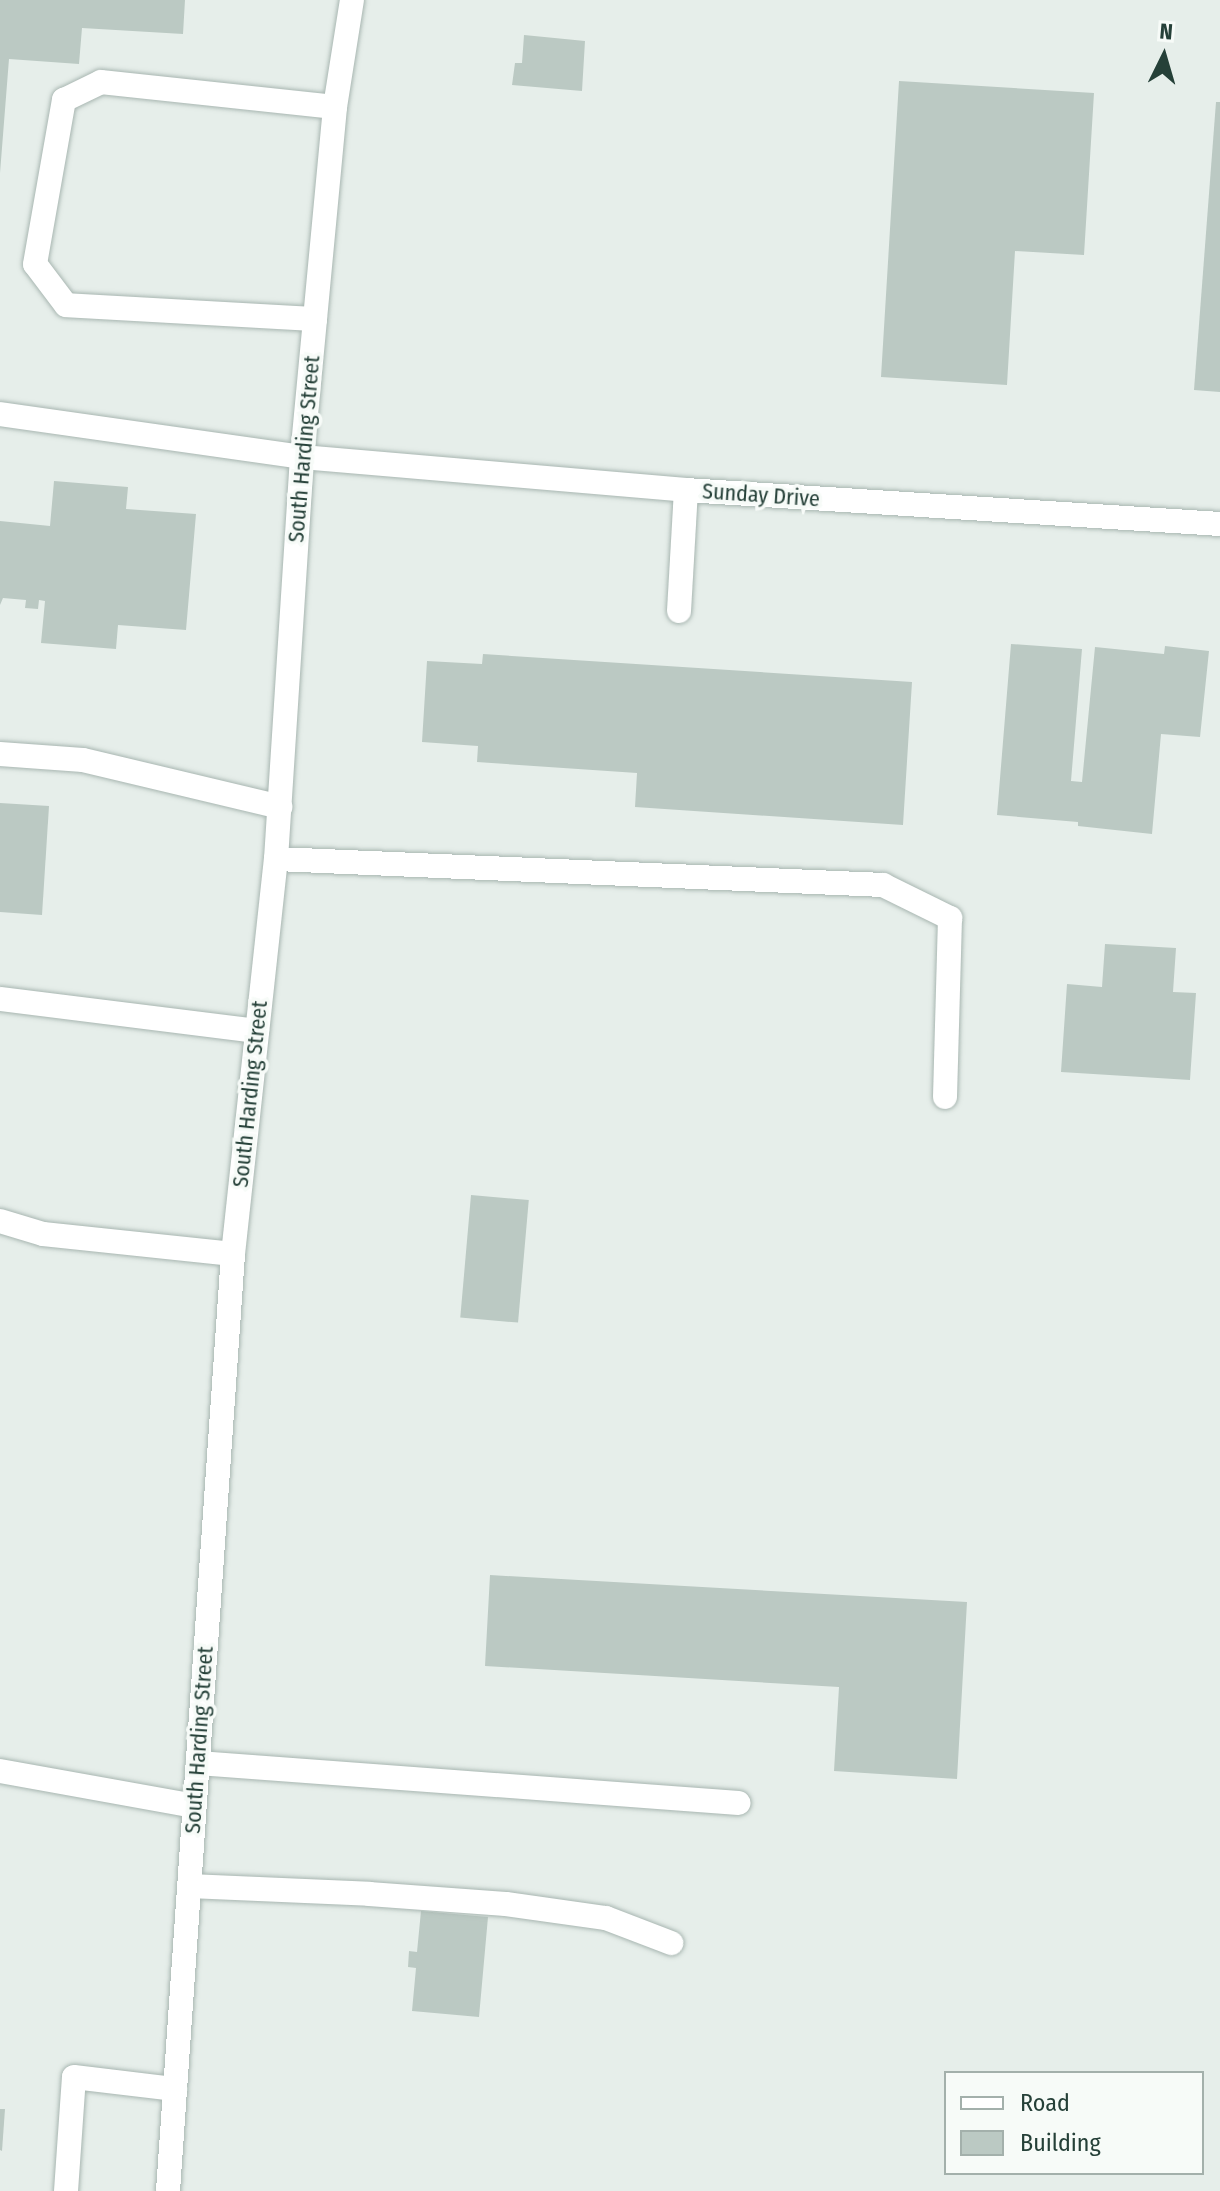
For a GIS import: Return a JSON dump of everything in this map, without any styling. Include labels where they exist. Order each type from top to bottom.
[{"type":"street","name":"South Harding Street","points":[[168,2191],[233,1254],[276,859],[302,457],[335,107],[352,0]]},
{"type":"street","points":[[315,319],[66,305],[35,264],[64,100],[101,82],[335,107]]},
{"type":"street","name":"Sunday Drive","points":[[0,414],[302,457],[686,490],[1220,524]]},
{"type":"street","points":[[679,611],[686,490]]},
{"type":"street","points":[[0,754],[83,760],[280,807]]},
{"type":"street","points":[[276,859],[883,885],[950,918],[945,1097]]},
{"type":"street","points":[[0,999],[257,1031]]},
{"type":"street","points":[[0,1221],[43,1234],[233,1254]]},
{"type":"street","points":[[198,1763],[739,1803]]},
{"type":"street","points":[[0,1771],[194,1806]]},
{"type":"street","points":[[189,1886],[506,1904],[606,1918],[671,1943]]},
{"type":"street","points":[[66,2191],[74,2077],[175,2089]]},
{"type":"building","points":[[0,0],[185,0],[183,34],[82,28],[79,64],[9,59],[0,173]]},
{"type":"building","points":[[524,35],[585,41],[582,91],[512,85],[515,63],[522,63]]},
{"type":"building","points":[[899,81],[1094,93],[1084,255],[1015,251],[1007,385],[881,377]]},
{"type":"building","points":[[1216,102],[1220,102],[1220,392],[1194,390]]},
{"type":"building","points":[[54,481],[128,487],[126,509],[196,514],[186,630],[118,625],[116,649],[41,643],[45,601],[39,600],[38,609],[25,608],[26,600],[3,598],[0,605],[0,521],[50,526]]},
{"type":"building","points":[[1011,644],[1082,649],[1071,781],[1082,782],[1095,647],[1164,654],[1165,646],[1209,651],[1200,737],[1161,734],[1152,834],[1078,826],[1078,822],[997,815]]},
{"type":"building","points":[[483,654],[912,682],[903,825],[635,807],[637,773],[477,762],[478,746],[422,742],[427,661],[482,664]]},
{"type":"building","points":[[0,803],[49,806],[42,915],[0,912]]},
{"type":"building","points":[[1105,944],[1176,948],[1173,992],[1196,993],[1190,1080],[1061,1072],[1067,984],[1102,987]]},
{"type":"building","points":[[471,1195],[529,1200],[518,1323],[460,1318]]},
{"type":"building","points":[[490,1575],[967,1602],[957,1779],[834,1771],[839,1687],[485,1666]]},
{"type":"building","points":[[421,1911],[488,1917],[479,2017],[412,2011],[416,1968],[408,1967],[409,1951],[417,1952]]},
{"type":"building","points":[[0,2109],[5,2109],[2,2151],[0,2150]]}]
